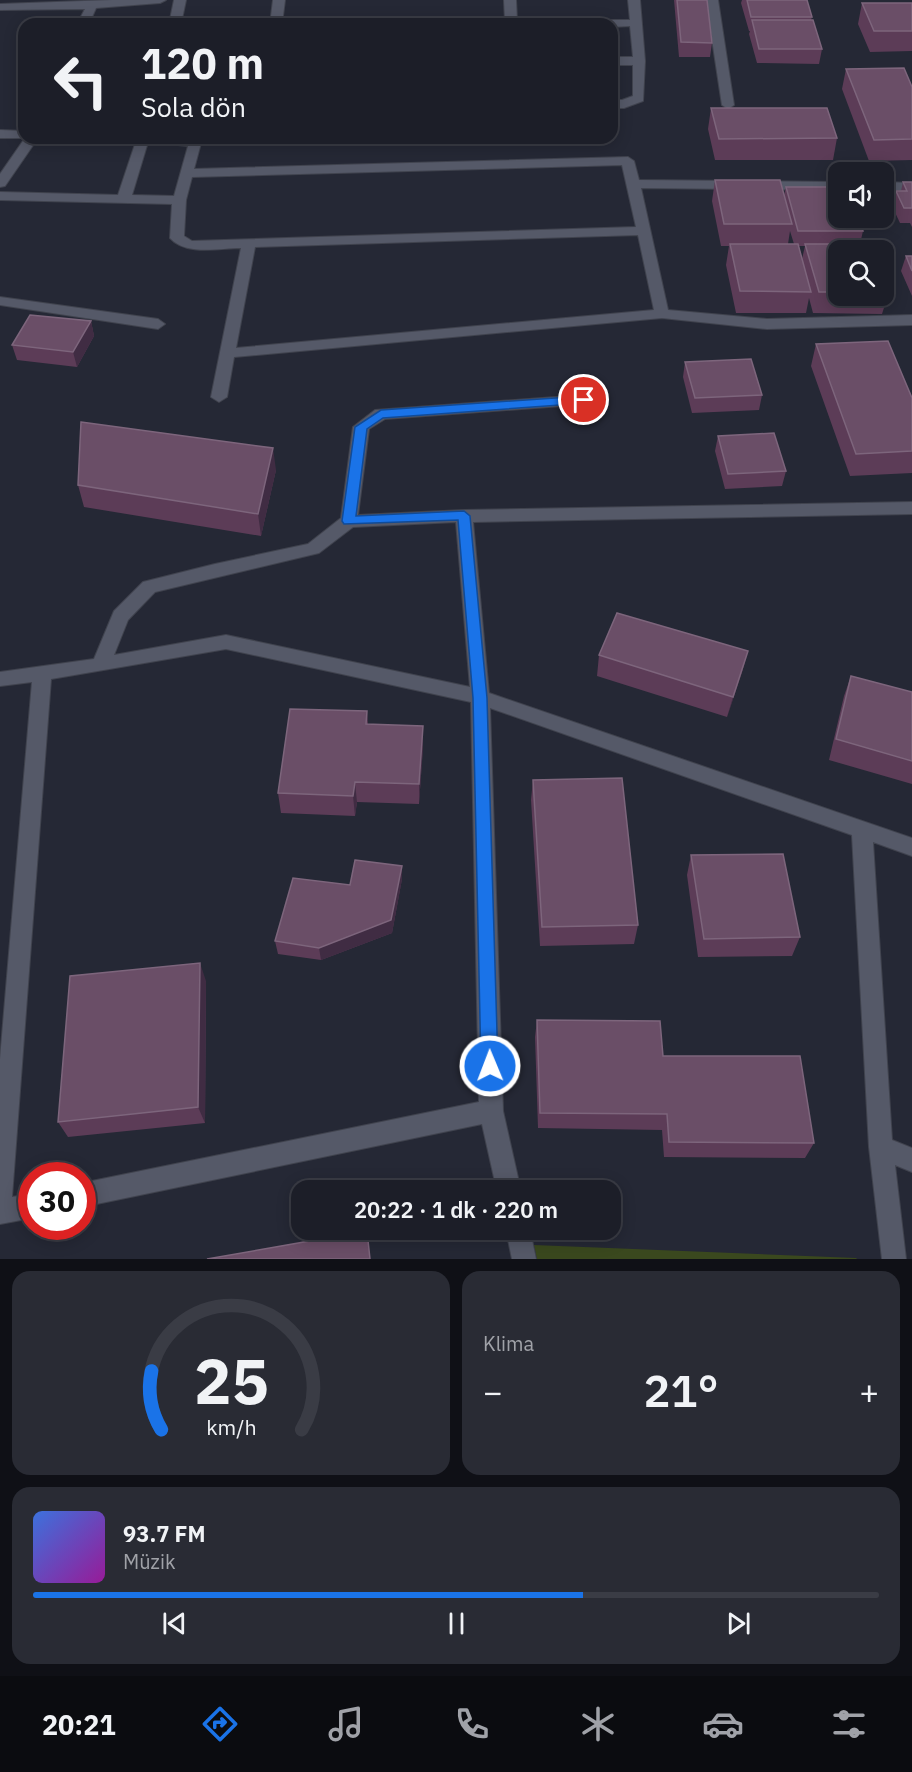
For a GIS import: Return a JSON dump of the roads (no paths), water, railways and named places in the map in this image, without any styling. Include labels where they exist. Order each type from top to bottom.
[{"type":"street","points":[[0,7],[92,5],[160,0]]},
{"type":"street","points":[[176,18],[180,0]]},
{"type":"street","points":[[277,18],[279,0]]},
{"type":"street","points":[[510,0],[511,18]]},
{"type":"street","points":[[618,104],[639,98],[639,61],[634,0]]},
{"type":"street","points":[[712,0],[728,105]]},
{"type":"street","points":[[86,18],[92,5]]},
{"type":"street","points":[[618,23],[635,23]]},
{"type":"street","points":[[618,61],[639,61]]},
{"type":"street","points":[[0,134],[18,135]]},
{"type":"street","points":[[0,183],[28,144]]},
{"type":"street","points":[[124,198],[143,144]]},
{"type":"street","points":[[195,144],[179,200],[177,238],[189,245],[644,231]]},
{"type":"street","points":[[188,173],[628,161],[662,314]]},
{"type":"street","points":[[634,184],[828,186]]},
{"type":"street","points":[[894,186],[912,186]]},
{"type":"street","points":[[0,195],[179,200]]},
{"type":"street","points":[[219,397],[249,243]]},
{"type":"street","points":[[0,301],[158,324]]},
{"type":"street","points":[[228,353],[662,314],[767,324],[912,320]]},
{"type":"street","points":[[349,521],[361,427],[381,414],[584,400]]},
{"type":"street","points":[[100,665],[120,616],[149,587],[313,549],[349,521],[464,516],[912,508]]},
{"type":"street","points":[[464,516],[480,698],[491,1111],[507,1180]]},
{"type":"street","points":[[0,679],[100,665],[226,642],[480,698],[912,847]]},
{"type":"street","points":[[0,1202],[2,1152],[42,673]]},
{"type":"street","points":[[862,830],[881,1147],[894,1259]]},
{"type":"street","points":[[96,1192],[491,1111]]},
{"type":"street","points":[[881,1147],[912,1160]]},
{"type":"street","points":[[0,1212],[18,1209]]},
{"type":"street","points":[[520,1240],[524,1259]]}]
